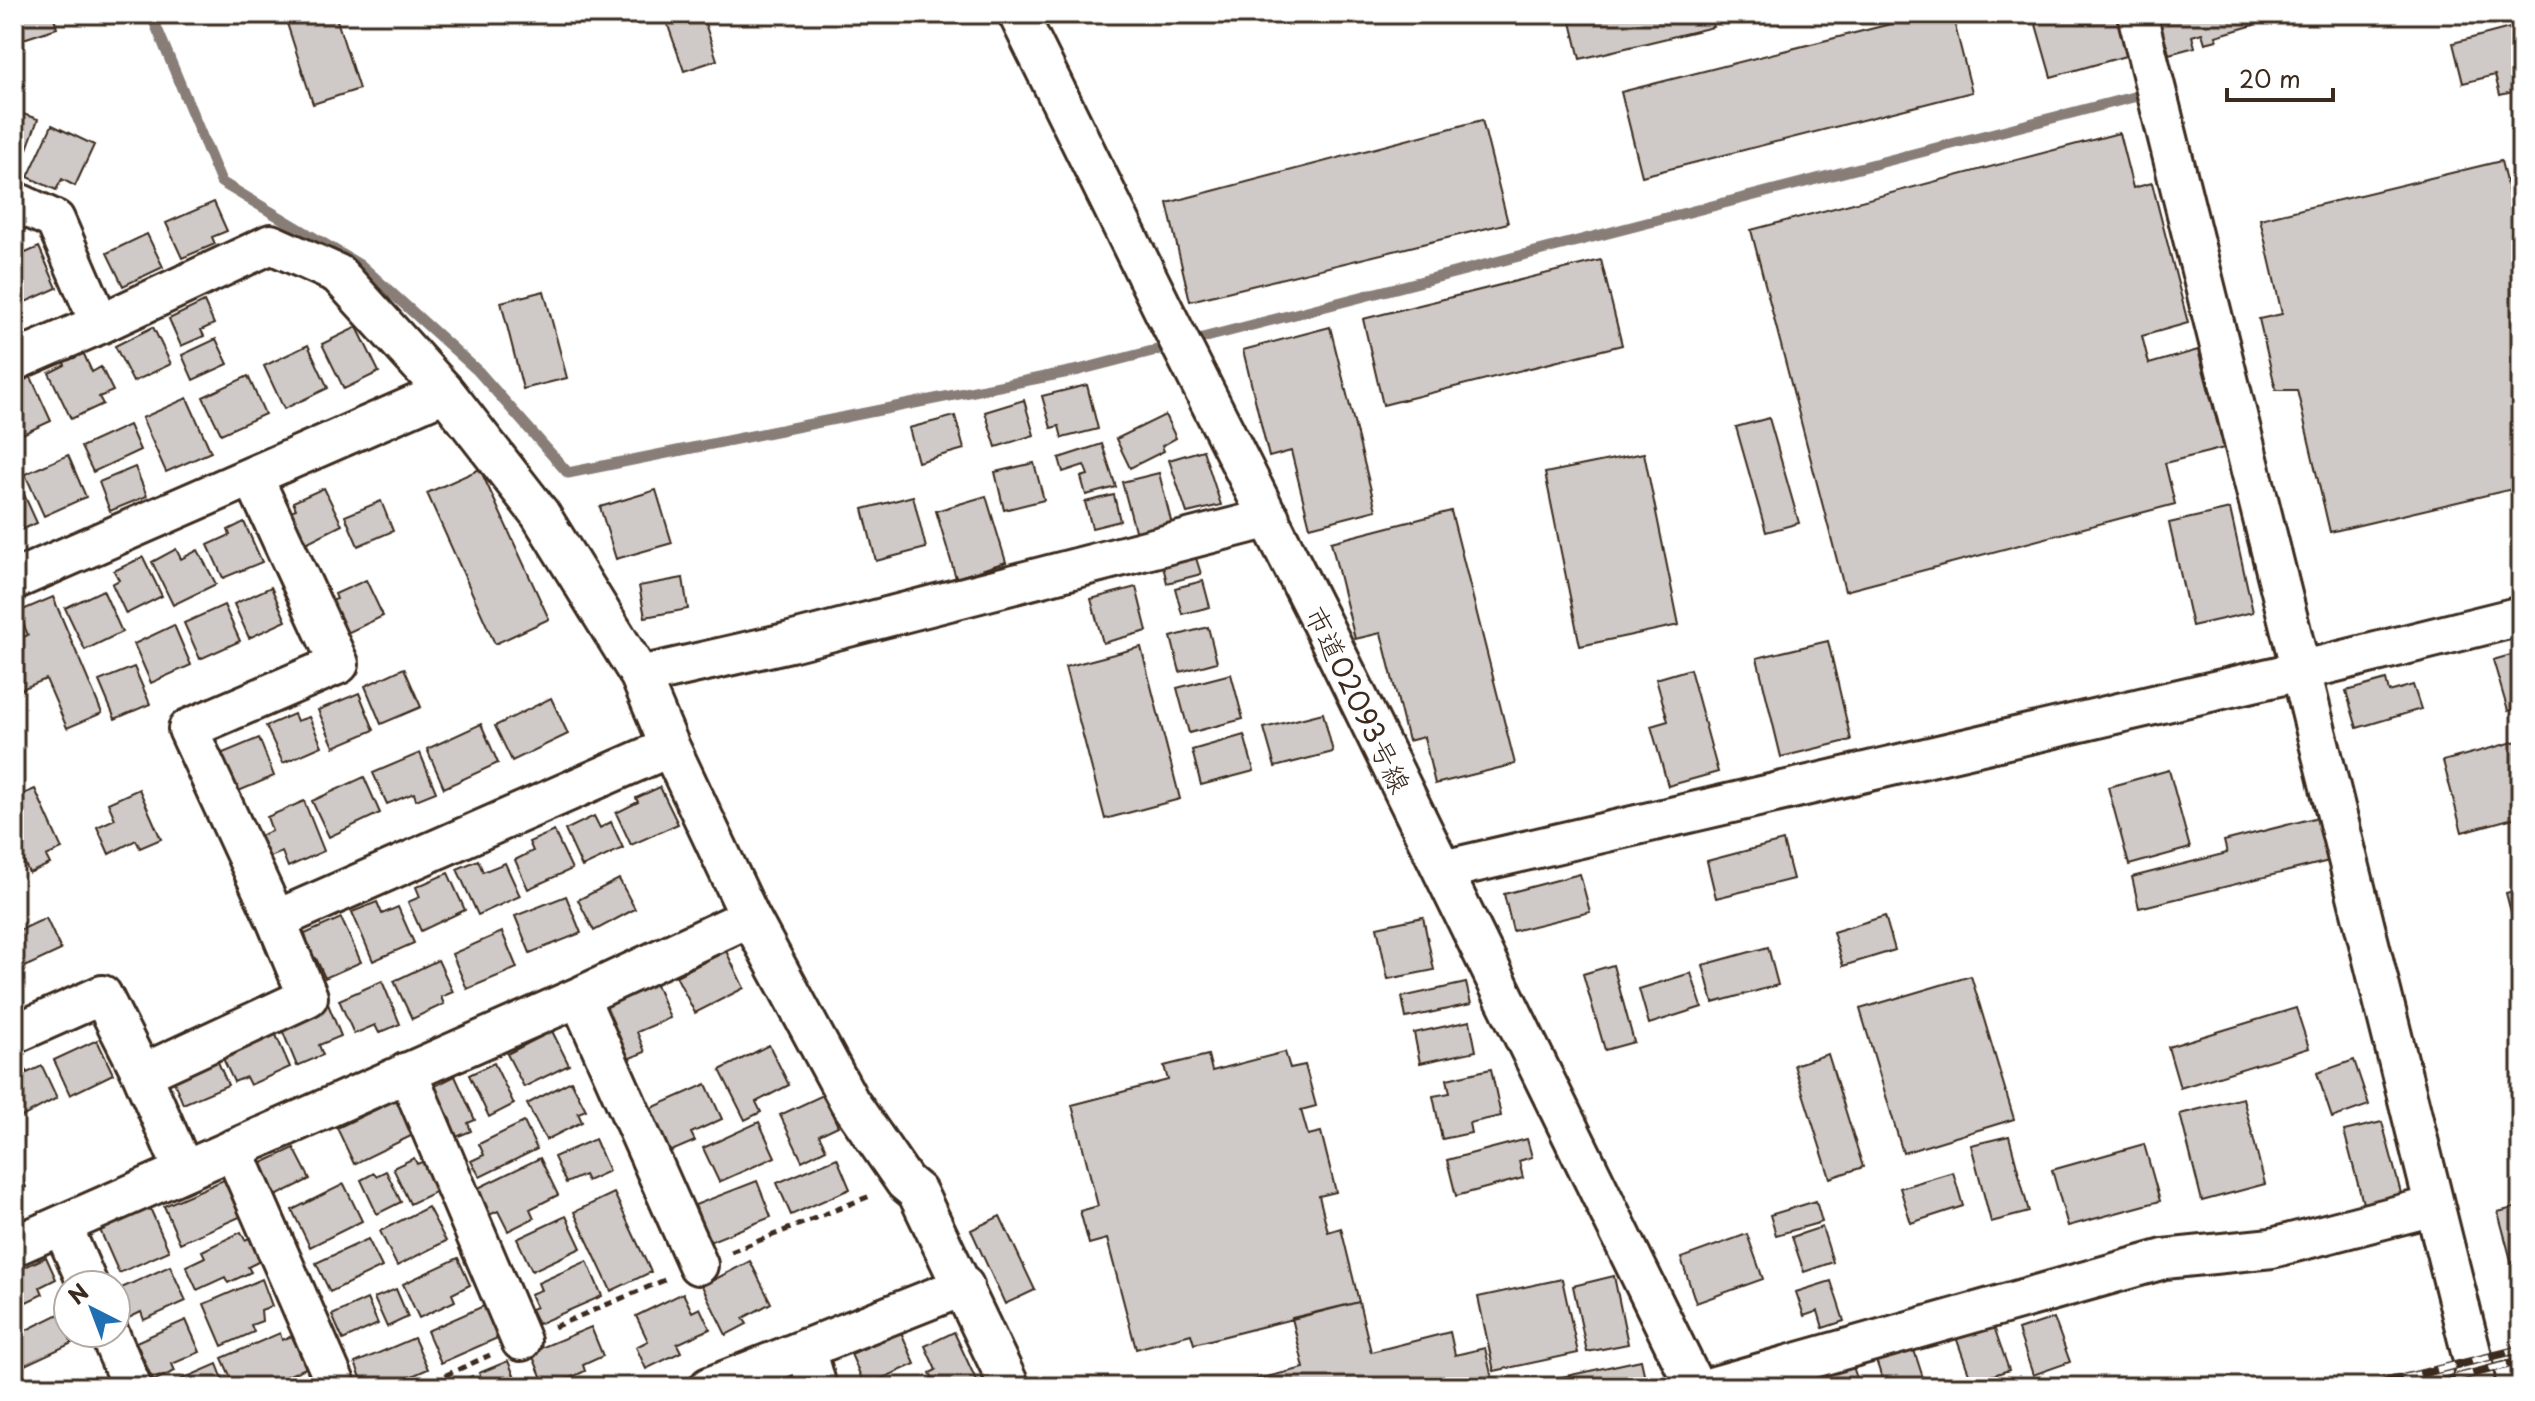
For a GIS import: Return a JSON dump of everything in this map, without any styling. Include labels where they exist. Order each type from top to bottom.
[{"type":"street","name":"市道02093号線","points":[[1018,14],[1270,518],[1695,1387]]},
{"type":"street","points":[[2137,14],[2473,1360],[2475,1387]]},
{"type":"street","points":[[14,201],[55,220],[100,324]]},
{"type":"street","points":[[14,361],[271,244],[338,274],[445,392],[540,514],[640,676],[750,917],[849,1101],[905,1182],[917,1192],[1010,1387]]},
{"type":"street","points":[[14,580],[445,392]]},
{"type":"street","points":[[142,1074],[308,997],[188,729],[339,664],[253,477]]},
{"type":"street","points":[[640,676],[790,642],[1270,518]]},
{"type":"street","points":[[1443,870],[2300,671],[2521,616]]},
{"type":"street","points":[[276,920],[670,747]]},
{"type":"street","points":[[14,1246],[579,997],[750,917]]},
{"type":"street","points":[[14,1034],[102,995],[142,1074],[183,1169]]},
{"type":"street","points":[[579,997],[698,1265]]},
{"type":"street","points":[[407,1072],[521,1341]]},
{"type":"street","points":[[233,1149],[337,1387]]},
{"type":"street","points":[[1711,1387],[2164,1259],[2272,1248],[2434,1206]]},
{"type":"street","points":[[62,1225],[81,1269]]},
{"type":"street","points":[[709,1387],[964,1286]]},
{"type":"street","points":[[806,1348],[817,1387]]},
{"type":"street","points":[[116,1349],[132,1387]]},
{"type":"path","points":[[420,1387],[698,1265],[905,1182]]},
{"type":"building","points":[[14,14],[53,14],[57,28],[14,42]]},
{"type":"building","points":[[284,14],[335,14],[359,89],[313,104]]},
{"type":"building","points":[[664,14],[702,14],[717,60],[684,71]]},
{"type":"building","points":[[1569,14],[1710,14],[1713,27],[1580,59]]},
{"type":"building","points":[[1725,14],[1761,14],[1727,22]]},
{"type":"building","points":[[1930,14],[1952,14],[1972,92],[1642,176],[1621,92]]},
{"type":"building","points":[[2033,14],[2117,14],[2129,55],[2051,77]]},
{"type":"building","points":[[2180,14],[2251,14],[2254,25],[2216,36],[2217,40],[2205,43],[2202,33],[2192,36],[2195,47],[2169,54],[2167,46],[2162,47],[2155,21]]},
{"type":"building","points":[[2521,25],[2521,90],[2500,95],[2495,75],[2463,83],[2453,43]]},
{"type":"building","points":[[14,111],[38,119],[27,149],[15,145],[14,149]]},
{"type":"building","points":[[1482,120],[1508,223],[1190,301],[1167,203]]},
{"type":"building","points":[[52,125],[94,145],[75,186],[62,179],[56,190],[28,177]]},
{"type":"building","points":[[2119,133],[2133,188],[2152,183],[2188,323],[2142,336],[2149,364],[2198,350],[2224,448],[2165,463],[2175,504],[1845,591],[1751,230]]},
{"type":"building","points":[[2501,161],[2521,244],[2521,487],[2330,532],[2297,390],[2276,390],[2259,319],[2282,314],[2260,219]]},
{"type":"building","points":[[214,202],[227,231],[212,237],[215,244],[182,258],[166,223]]},
{"type":"building","points":[[147,234],[163,267],[123,286],[107,253]]},
{"type":"building","points":[[39,247],[57,288],[14,307],[14,258]]},
{"type":"building","points":[[1601,260],[1622,345],[1383,405],[1363,319]]},
{"type":"building","points":[[544,291],[567,378],[523,389],[501,302]]},
{"type":"building","points":[[204,302],[214,324],[201,330],[204,336],[181,346],[169,319]]},
{"type":"building","points":[[153,327],[171,364],[133,382],[115,346]]},
{"type":"building","points":[[357,327],[379,372],[344,389],[322,344]]},
{"type":"building","points":[[1330,327],[1376,510],[1310,527],[1291,451],[1269,457],[1243,350]]},
{"type":"building","points":[[216,339],[228,364],[193,380],[182,355]]},
{"type":"building","points":[[308,345],[328,388],[284,409],[264,366]]},
{"type":"building","points":[[82,350],[92,372],[101,367],[113,391],[99,397],[103,404],[71,419],[49,373],[65,365],[62,359]]},
{"type":"building","points":[[248,376],[265,414],[221,434],[203,397]]},
{"type":"building","points":[[31,377],[51,421],[14,438],[14,385]]},
{"type":"building","points":[[1087,385],[1098,429],[1062,438],[1059,426],[1051,428],[1042,396]]},
{"type":"building","points":[[187,398],[211,452],[166,472],[142,418]]},
{"type":"building","points":[[1024,400],[1034,435],[996,447],[985,412]]},
{"type":"building","points":[[1165,415],[1176,438],[1162,446],[1164,451],[1130,468],[1116,439]]},
{"type":"building","points":[[955,416],[964,449],[918,462],[909,428]]},
{"type":"building","points":[[1769,418],[1799,523],[1766,532],[1736,427]]},
{"type":"building","points":[[129,425],[140,450],[93,472],[81,447]]},
{"type":"building","points":[[1102,444],[1116,487],[1086,495],[1081,477],[1088,475],[1084,465],[1063,472],[1059,458]]},
{"type":"building","points":[[1203,450],[1221,505],[1187,513],[1169,460]]},
{"type":"building","points":[[1644,453],[1679,625],[1580,646],[1545,473]]},
{"type":"building","points":[[68,455],[86,497],[44,516],[25,474]]},
{"type":"building","points":[[1034,463],[1044,500],[1004,510],[995,472]]},
{"type":"building","points":[[135,467],[147,496],[110,511],[99,482]]},
{"type":"building","points":[[480,469],[549,619],[495,644],[427,493]]},
{"type":"building","points":[[1159,473],[1172,525],[1136,534],[1122,482]]},
{"type":"building","points":[[17,479],[37,523],[14,533],[14,481]]},
{"type":"building","points":[[324,488],[342,525],[304,544],[288,512],[296,509],[293,502]]},
{"type":"building","points":[[656,490],[672,543],[616,559],[600,507]]},
{"type":"building","points":[[1114,495],[1120,521],[1092,528],[1085,502]]},
{"type":"building","points":[[913,496],[926,548],[876,561],[863,509]]},
{"type":"building","points":[[986,496],[1006,562],[956,578],[936,511]]},
{"type":"building","points":[[381,501],[393,531],[358,546],[345,516]]},
{"type":"building","points":[[2230,509],[2253,612],[2192,626],[2169,523]]},
{"type":"building","points":[[1451,511],[1515,764],[1435,784],[1424,737],[1408,741],[1381,633],[1355,639],[1331,542]]},
{"type":"building","points":[[244,522],[262,562],[223,578],[208,545],[230,535],[228,530]]},
{"type":"building","points":[[176,549],[181,559],[198,550],[216,584],[173,605],[152,562]]},
{"type":"building","points":[[143,557],[162,596],[126,614],[112,584],[119,580],[114,571]]},
{"type":"building","points":[[1196,558],[1201,574],[1167,583],[1163,566]]},
{"type":"building","points":[[683,578],[688,609],[645,617],[639,586]]},
{"type":"building","points":[[366,580],[383,616],[343,635],[328,602],[337,599],[335,594]]},
{"type":"building","points":[[1203,581],[1210,607],[1182,614],[1175,588]]},
{"type":"building","points":[[271,587],[286,621],[249,638],[234,604]]},
{"type":"building","points":[[1136,587],[1147,631],[1103,643],[1091,599]]},
{"type":"building","points":[[103,590],[122,632],[85,650],[65,608]]},
{"type":"building","points":[[53,597],[102,713],[67,728],[46,679],[17,691],[14,685],[14,641],[28,635],[18,612]]},
{"type":"building","points":[[224,605],[240,641],[200,659],[184,623]]},
{"type":"building","points":[[174,625],[191,665],[151,683],[134,644]]},
{"type":"building","points":[[1208,627],[1217,662],[1180,672],[1171,637]]},
{"type":"building","points":[[1828,641],[1851,740],[1781,757],[1757,658]]},
{"type":"building","points":[[1141,647],[1180,799],[1105,819],[1065,667]]},
{"type":"building","points":[[2521,652],[2521,707],[2508,711],[2493,660]]},
{"type":"building","points":[[134,667],[150,704],[115,719],[99,681]]},
{"type":"building","points":[[404,668],[421,707],[381,724],[365,686]]},
{"type":"building","points":[[1690,669],[1718,772],[1668,786],[1651,726],[1668,721],[1656,679]]},
{"type":"building","points":[[1231,674],[1243,719],[1189,733],[1177,688]]},
{"type":"building","points":[[2386,680],[2389,692],[2413,685],[2421,709],[2357,728],[2346,691]]},
{"type":"building","points":[[359,693],[374,730],[334,747],[318,710]]},
{"type":"building","points":[[551,698],[568,734],[512,761],[495,726]]},
{"type":"building","points":[[1323,713],[1333,752],[1275,767],[1264,728]]},
{"type":"building","points":[[294,714],[297,721],[309,717],[322,746],[283,763],[266,726]]},
{"type":"building","points":[[481,724],[498,763],[444,788],[427,749]]},
{"type":"building","points":[[1244,735],[1254,771],[1201,785],[1192,750]]},
{"type":"building","points":[[259,738],[274,776],[234,793],[218,755]]},
{"type":"building","points":[[2521,740],[2521,816],[2462,832],[2443,761]]},
{"type":"building","points":[[420,753],[436,792],[416,800],[414,793],[387,804],[373,773]]},
{"type":"building","points":[[2169,770],[2190,848],[2129,865],[2108,787]]},
{"type":"building","points":[[364,777],[380,813],[329,837],[312,801]]},
{"type":"building","points":[[660,787],[678,824],[631,845],[616,813],[638,802],[636,798]]},
{"type":"building","points":[[35,789],[62,849],[46,856],[50,864],[29,873],[14,840],[14,798]]},
{"type":"building","points":[[139,789],[161,839],[140,848],[136,840],[109,854],[97,827],[115,819],[108,803]]},
{"type":"building","points":[[304,801],[324,851],[288,867],[282,852],[263,860],[254,838],[272,831],[267,817]]},
{"type":"building","points":[[594,816],[600,828],[611,822],[623,848],[582,867],[565,830]]},
{"type":"building","points":[[2318,817],[2329,861],[2139,908],[2132,877],[2227,853],[2224,841]]},
{"type":"building","points":[[554,831],[572,869],[528,889],[515,860],[533,851],[529,842]]},
{"type":"building","points":[[1783,841],[1793,879],[1716,898],[1707,861]]},
{"type":"building","points":[[478,860],[483,872],[505,863],[520,896],[478,915],[457,869]]},
{"type":"building","points":[[448,873],[465,910],[421,931],[408,902],[420,897],[416,887]]},
{"type":"building","points":[[1580,874],[1590,912],[1513,931],[1504,894]]},
{"type":"building","points":[[619,879],[635,909],[594,931],[578,900]]},
{"type":"building","points":[[2521,889],[2521,951],[2506,893]]},
{"type":"building","points":[[566,896],[581,933],[530,953],[515,916]]},
{"type":"building","points":[[377,902],[382,914],[398,907],[414,943],[373,961],[352,912]]},
{"type":"building","points":[[1885,916],[1895,950],[1843,966],[1833,932]]},
{"type":"building","points":[[1423,917],[1434,970],[1388,979],[1377,927]]},
{"type":"building","points":[[46,918],[61,950],[14,972],[14,933]]},
{"type":"building","points":[[341,918],[361,962],[325,978],[316,958],[309,959],[298,937]]},
{"type":"building","points":[[502,932],[517,968],[467,989],[452,954]]},
{"type":"building","points":[[1768,947],[1778,985],[1713,1003],[1703,965]]},
{"type":"building","points":[[726,951],[744,988],[695,1013],[676,976]]},
{"type":"building","points":[[438,960],[453,992],[441,997],[444,1004],[412,1019],[394,981]]},
{"type":"building","points":[[1613,965],[1634,1042],[1605,1050],[1583,974]]},
{"type":"building","points":[[1691,973],[1702,1007],[1649,1024],[1639,989]]},
{"type":"building","points":[[1971,976],[2014,1119],[1903,1153],[1860,1009]]},
{"type":"building","points":[[382,981],[400,1024],[379,1033],[375,1025],[354,1034],[339,1000]]},
{"type":"building","points":[[655,982],[670,1018],[637,1032],[645,1052],[618,1063],[595,1007]]},
{"type":"building","points":[[1466,983],[1471,1004],[1406,1018],[1402,997]]},
{"type":"building","points":[[328,1004],[341,1036],[319,1045],[323,1055],[297,1066],[280,1025]]},
{"type":"building","points":[[2296,1008],[2309,1048],[2180,1088],[2168,1047]]},
{"type":"building","points":[[1470,1021],[1476,1051],[1420,1063],[1414,1033]]},
{"type":"building","points":[[272,1026],[290,1067],[250,1085],[246,1077],[234,1082],[219,1050]]},
{"type":"building","points":[[552,1031],[569,1065],[524,1087],[507,1054]]},
{"type":"building","points":[[97,1040],[113,1074],[70,1095],[54,1060]]},
{"type":"building","points":[[769,1045],[789,1085],[756,1102],[761,1112],[745,1120],[720,1070]]},
{"type":"building","points":[[1285,1052],[1290,1068],[1305,1065],[1316,1106],[1301,1110],[1308,1135],[1321,1132],[1336,1192],[1319,1196],[1328,1232],[1341,1228],[1359,1302],[1194,1344],[1191,1334],[1136,1349],[1107,1239],[1089,1244],[1080,1211],[1098,1206],[1072,1105],[1168,1080],[1164,1066],[1208,1055],[1212,1071]]},
{"type":"building","points":[[1828,1054],[1863,1167],[1830,1178],[1794,1065]]},
{"type":"building","points":[[215,1055],[228,1085],[183,1104],[171,1074]]},
{"type":"building","points":[[2354,1060],[2369,1105],[2332,1118],[2317,1073]]},
{"type":"building","points":[[22,1062],[27,1073],[42,1066],[57,1098],[20,1118],[14,1106],[14,1066]]},
{"type":"building","points":[[494,1063],[514,1104],[489,1117],[469,1075]]},
{"type":"building","points":[[1491,1069],[1501,1116],[1469,1123],[1471,1133],[1442,1139],[1433,1096],[1450,1093],[1447,1079]]},
{"type":"building","points":[[455,1076],[475,1120],[468,1123],[471,1131],[454,1138],[431,1088]]},
{"type":"building","points":[[571,1081],[586,1110],[578,1113],[582,1122],[546,1140],[527,1104]]},
{"type":"building","points":[[706,1084],[722,1119],[691,1133],[695,1141],[667,1153],[647,1110]]},
{"type":"building","points":[[823,1095],[838,1126],[819,1135],[826,1149],[802,1161],[780,1115]]},
{"type":"building","points":[[2243,1098],[2265,1184],[2202,1201],[2180,1114]]},
{"type":"building","points":[[398,1099],[415,1134],[354,1164],[337,1128]]},
{"type":"building","points":[[524,1122],[537,1149],[480,1177],[471,1161],[484,1155],[479,1144]]},
{"type":"building","points":[[759,1122],[775,1157],[719,1182],[703,1148]]},
{"type":"building","points":[[2382,1122],[2402,1197],[2364,1207],[2344,1131]]},
{"type":"building","points":[[2009,1136],[2029,1212],[1991,1222],[1971,1145]]},
{"type":"building","points":[[595,1139],[609,1171],[587,1181],[584,1175],[566,1183],[554,1157]]},
{"type":"building","points":[[1527,1139],[1532,1157],[1519,1161],[1523,1178],[1456,1196],[1447,1160]]},
{"type":"building","points":[[2144,1144],[2160,1201],[2068,1226],[2052,1170]]},
{"type":"building","points":[[294,1148],[310,1179],[276,1196],[260,1164]]},
{"type":"building","points":[[414,1158],[417,1164],[427,1160],[441,1189],[410,1204],[393,1168]]},
{"type":"building","points":[[540,1158],[558,1195],[530,1209],[534,1218],[508,1231],[498,1211],[487,1216],[474,1190]]},
{"type":"building","points":[[837,1158],[850,1189],[791,1215],[777,1183]]},
{"type":"building","points":[[14,1162],[26,1187],[14,1193]]},
{"type":"building","points":[[386,1171],[401,1202],[377,1214],[361,1180]]},
{"type":"building","points":[[1953,1172],[1963,1206],[1911,1223],[1900,1188]]},
{"type":"building","points":[[226,1179],[242,1216],[180,1243],[164,1206]]},
{"type":"building","points":[[757,1181],[771,1217],[709,1242],[695,1205]]},
{"type":"building","points":[[344,1184],[362,1221],[310,1247],[292,1210]]},
{"type":"building","points":[[614,1193],[651,1272],[611,1291],[574,1212]]},
{"type":"building","points":[[1816,1201],[1822,1222],[1776,1235],[1770,1215]]},
{"type":"building","points":[[2521,1206],[2521,1261],[2512,1264],[2498,1212]]},
{"type":"building","points":[[428,1207],[446,1241],[397,1266],[380,1231]]},
{"type":"building","points":[[150,1208],[169,1251],[128,1269],[117,1269],[100,1230]]},
{"type":"building","points":[[566,1216],[581,1248],[532,1271],[517,1239]]},
{"type":"building","points":[[1000,1216],[1035,1290],[1005,1304],[971,1230]]},
{"type":"building","points":[[1822,1227],[1833,1262],[1804,1272],[1792,1237]]},
{"type":"building","points":[[241,1232],[245,1240],[254,1236],[264,1259],[248,1267],[251,1272],[228,1283],[225,1277],[197,1290],[186,1266],[205,1257],[202,1251]]},
{"type":"building","points":[[1747,1234],[1763,1279],[1696,1303],[1681,1258]]},
{"type":"building","points":[[368,1239],[382,1267],[330,1292],[316,1263]]},
{"type":"building","points":[[46,1257],[52,1270],[52,1281],[40,1287],[43,1294],[14,1308],[14,1272]]},
{"type":"building","points":[[458,1258],[470,1285],[452,1294],[455,1301],[419,1318],[403,1284]]},
{"type":"building","points":[[587,1261],[602,1296],[538,1324],[531,1309],[536,1307],[530,1294],[541,1290],[538,1283]]},
{"type":"building","points":[[750,1261],[771,1303],[743,1318],[747,1324],[726,1335],[702,1286]]},
{"type":"building","points":[[170,1266],[186,1301],[144,1320],[141,1312],[132,1316],[132,1283]]},
{"type":"building","points":[[1614,1276],[1628,1344],[1587,1352],[1573,1286]]},
{"type":"building","points":[[262,1279],[272,1306],[261,1310],[262,1321],[251,1325],[254,1332],[222,1346],[204,1304]]},
{"type":"building","points":[[1562,1279],[1578,1353],[1494,1371],[1478,1297]]},
{"type":"building","points":[[1831,1281],[1844,1321],[1823,1328],[1818,1311],[1804,1316],[1796,1292]]},
{"type":"building","points":[[396,1289],[408,1317],[387,1327],[374,1298]]},
{"type":"building","points":[[683,1293],[692,1312],[700,1308],[710,1329],[677,1344],[681,1352],[646,1369],[636,1347],[648,1341],[636,1316]]},
{"type":"building","points":[[367,1299],[378,1324],[343,1340],[332,1315]]},
{"type":"building","points":[[1359,1302],[1371,1352],[1450,1332],[1455,1355],[1485,1348],[1494,1387],[1225,1387],[1304,1368],[1292,1318]]},
{"type":"building","points":[[488,1304],[502,1336],[441,1363],[427,1331]]},
{"type":"building","points":[[52,1317],[52,1349],[59,1349],[25,1365],[14,1336]]},
{"type":"building","points":[[2054,1318],[2070,1362],[2033,1375],[2018,1330]]},
{"type":"building","points":[[186,1320],[200,1352],[172,1364],[175,1371],[153,1381],[136,1342]]},
{"type":"building","points":[[1993,1324],[2009,1370],[1972,1382],[1956,1337]]},
{"type":"building","points":[[591,1327],[603,1356],[583,1365],[585,1371],[564,1381],[567,1387],[541,1387],[544,1383],[531,1352]]},
{"type":"building","points":[[901,1332],[915,1364],[865,1386],[851,1354]]},
{"type":"building","points":[[954,1332],[977,1382],[967,1387],[937,1387],[930,1373],[936,1370],[925,1346]]},
{"type":"building","points":[[280,1333],[282,1340],[292,1336],[306,1368],[261,1387],[235,1387],[222,1358]]},
{"type":"building","points":[[414,1338],[428,1369],[387,1387],[365,1387],[355,1363]]},
{"type":"building","points":[[1913,1347],[1926,1387],[1885,1387],[1876,1360]]},
{"type":"building","points":[[1850,1358],[1860,1387],[1819,1387],[1813,1371]]},
{"type":"building","points":[[1641,1360],[1647,1387],[1515,1387]]},
{"type":"building","points":[[508,1361],[519,1387],[485,1387],[479,1373]]},
{"type":"building","points":[[217,1364],[226,1387],[164,1387]]},
{"type":"building","points":[[472,1376],[477,1387],[449,1387]]},
{"type":"building","points":[[2069,1380],[2071,1387],[2049,1387]]},
{"type":"waterway","points":[[151,14],[221,182],[363,267],[478,371],[568,473],[1079,370],[2141,95]]},
{"type":"railway","points":[[2367,1387],[2521,1349]]},
{"type":"railway","points":[[2420,1387],[2521,1361]]}]
